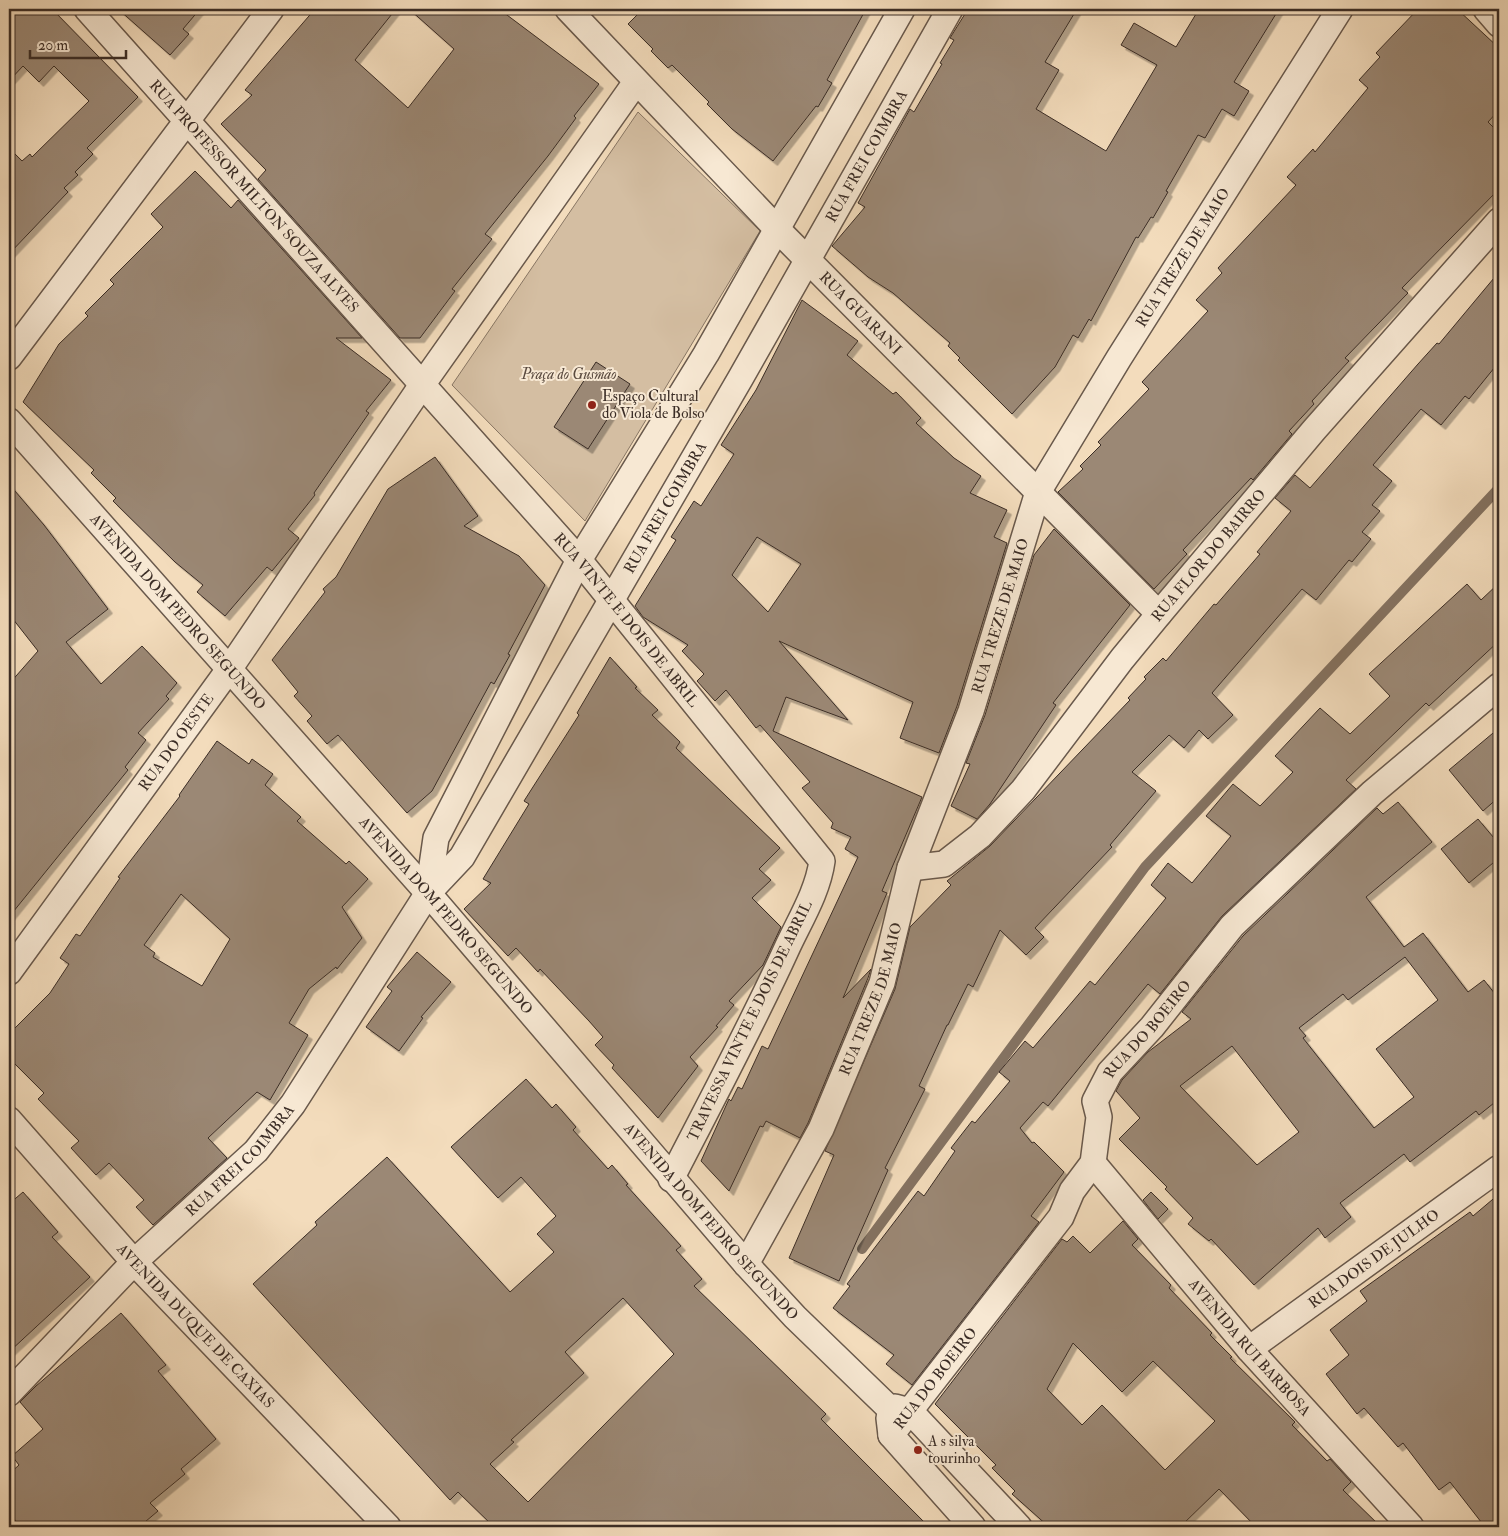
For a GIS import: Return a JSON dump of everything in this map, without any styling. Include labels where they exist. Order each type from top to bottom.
[{"type":"street","name":"RUA PROFESSOR MILTON SOUZA ALVES","points":[[87,9],[422,385]]},
{"type":"street","points":[[9,358],[271,9]]},
{"type":"street","name":"RUA GUARANI","points":[[568,9],[778,230],[809,259],[1159,614]]},
{"type":"street","name":"RUA FREI COIMBRA","points":[[428,893],[436,838],[580,560],[706,354],[902,9]]},
{"type":"street","name":"RUA FREI COIMBRA","points":[[9,1393],[134,1262],[256,1151],[293,1104],[428,893],[462,857],[809,259],[950,9]]},
{"type":"street","name":"RUA TREZE DE MAIO","points":[[746,1264],[821,1129],[878,992],[910,868],[971,710],[1038,492],[1130,342],[1340,9]]},
{"type":"street","points":[[1486,9],[1499,24]]},
{"type":"street","points":[[422,385],[636,82]]},
{"type":"street","name":"RUA FLOR DO BAIRRO","points":[[910,868],[944,864],[980,836],[1023,790],[1122,659],[1159,614],[1314,430],[1499,221]]},
{"type":"street","name":"RUA VINTE E DOIS DE ABRIL","points":[[422,385],[580,560],[822,860]]},
{"type":"street","name":"RUA DO OESTE","points":[[9,972],[230,668],[422,385]]},
{"type":"street","name":"AVENIDA DOM PEDRO SEGUNDO","points":[[9,421],[428,893],[671,1180],[746,1264],[795,1317],[899,1408],[1019,1527]]},
{"type":"street","name":"RUA DO BOEIRO","points":[[973,1527],[890,1435],[899,1408],[1061,1217],[1072,1191],[1093,1163],[1098,1117],[1095,1101],[1110,1072],[1152,1027],[1232,926],[1372,793],[1499,686]]},
{"type":"street","name":"TRAVESSA VINTE E DOIS DE ABRIL","points":[[671,1180],[775,974],[821,872],[822,860]]},
{"type":"street","name":"AVENIDA DUQUE DE CAXIAS","points":[[9,1120],[134,1262],[388,1527]]},
{"type":"street","name":"AVENIDA RUI BARBOSA","points":[[1093,1163],[1249,1349],[1411,1527]]},
{"type":"street","name":"RUA DOIS DE JULHO","points":[[1249,1349],[1499,1168]]},
{"type":"green space","name":"Praça do Gusmão","points":[[638,112],[760,231],[585,521],[452,385]]},
{"type":"building","points":[[9,9],[52,9],[138,97],[87,148],[93,154],[75,172],[78,175],[64,188],[68,192],[9,254],[9,148],[22,161],[30,154],[32,157],[89,101],[54,66],[39,82],[23,66],[9,81]]},
{"type":"building","points":[[118,9],[200,9],[183,29],[189,34],[170,55]]},
{"type":"building","points":[[315,9],[396,9],[355,60],[408,108],[454,49],[409,9],[499,9],[599,84],[574,116],[576,118],[548,156],[485,234],[492,239],[452,289],[455,291],[420,338],[400,338],[258,179],[266,170],[221,124],[252,95],[245,90]]},
{"type":"building","points":[[643,9],[866,9],[827,80],[832,83],[818,107],[816,106],[773,161],[732,129],[707,104],[709,102],[672,65],[668,68],[651,51],[653,49],[628,24]]},
{"type":"building","points":[[968,9],[1077,9],[1045,62],[1059,70],[1036,109],[1106,151],[1157,65],[1121,45],[1134,23],[1176,47],[1199,9],[1279,9],[1234,82],[1249,91],[1234,116],[1222,109],[1205,138],[1198,135],[1153,218],[1151,217],[1138,238],[1136,237],[1091,321],[1089,319],[1078,338],[1073,335],[1055,367],[1012,414],[958,360],[960,358],[948,346],[950,343],[893,293],[868,277],[832,246],[865,207],[858,203],[910,109],[914,112],[942,64],[940,63],[954,40],[950,38]]},
{"type":"building","points":[[1418,9],[1457,9],[1499,48],[1499,110],[1488,122],[1499,133],[1499,189],[1402,288],[1408,293],[1345,358],[1349,361],[1312,401],[1314,404],[1289,431],[1292,434],[1253,480],[1251,478],[1183,550],[1187,554],[1154,589],[1058,492],[1083,469],[1080,466],[1101,445],[1098,442],[1149,389],[1142,382],[1208,311],[1196,300],[1222,273],[1218,268],[1296,185],[1287,177],[1313,149],[1315,152],[1368,88],[1359,80],[1380,57],[1376,53]]},
{"type":"building","points":[[195,171],[231,208],[238,200],[362,338],[336,338],[391,380],[366,411],[369,413],[314,493],[315,495],[288,529],[299,538],[272,571],[267,567],[225,616],[197,592],[203,585],[175,562],[113,501],[116,498],[91,473],[94,470],[23,402],[59,344],[88,316],[85,313],[114,284],[110,280],[163,227],[151,214]]},
{"type":"building","points":[[1499,272],[1499,362],[1469,399],[1465,396],[1441,425],[1421,409],[1373,465],[1392,481],[1372,505],[1380,511],[1362,532],[1371,539],[1352,562],[1349,560],[1316,600],[1302,589],[1212,693],[1233,715],[1208,739],[1199,730],[1184,748],[1169,735],[1132,772],[1156,791],[1110,845],[1112,847],[1035,928],[1044,937],[1026,955],[1000,930],[973,987],[968,984],[919,1086],[925,1089],[885,1168],[888,1170],[839,1281],[789,1258],[834,1155],[825,1151],[895,989],[910,927],[951,885],[947,881],[990,846],[1130,700],[1128,698],[1146,679],[1144,677],[1163,658],[1166,661],[1214,604],[1216,605],[1260,554],[1257,552],[1291,511],[1275,498],[1295,475],[1310,488],[1418,364],[1437,343],[1439,344]]},
{"type":"building","points":[[802,300],[858,341],[847,355],[893,394],[896,392],[921,418],[916,423],[954,458],[981,476],[970,493],[1007,510],[994,537],[1007,543],[957,706],[939,753],[900,738],[913,702],[779,641],[848,720],[786,697],[773,731],[922,797],[882,891],[887,893],[843,998],[871,969],[868,978],[808,1123],[800,1138],[766,1121],[763,1127],[760,1126],[729,1191],[701,1161],[729,1099],[731,1101],[738,1087],[742,1089],[762,1046],[768,1049],[858,857],[845,849],[851,837],[831,828],[833,823],[802,788],[810,782],[760,725],[756,728],[726,690],[715,701],[697,681],[704,674],[682,651],[688,645],[643,617],[635,606],[676,540],[671,537],[694,501],[701,506],[734,454],[721,445],[756,390]],"holes":[[[757,537],[801,564],[768,612],[732,575]]]},
{"type":"building","name":"Espaço Cultural do Viola de Bolso","points":[[596,362],[630,384],[588,449],[554,427]]},
{"type":"building","points":[[435,457],[478,516],[464,526],[519,556],[545,585],[508,654],[510,655],[494,684],[491,682],[432,791],[407,813],[338,735],[327,744],[307,721],[312,716],[294,696],[298,692],[272,660],[325,592],[323,589],[336,577],[388,489]]},
{"type":"building","points":[[9,484],[44,525],[108,609],[66,642],[101,684],[142,646],[177,683],[166,696],[169,699],[138,733],[146,740],[125,767],[128,770],[9,917],[9,684],[38,651],[9,614]]},
{"type":"building","points":[[1054,529],[1130,605],[1053,703],[1056,705],[990,804],[977,819],[951,806],[970,764],[966,763],[985,715],[1034,555]]},
{"type":"building","points":[[1499,583],[1499,641],[1429,706],[1426,703],[1346,780],[1356,789],[1222,916],[1160,994],[1148,984],[1048,1106],[1043,1102],[1020,1128],[1032,1143],[1034,1142],[1064,1172],[1031,1216],[1039,1222],[912,1385],[886,1364],[894,1355],[833,1308],[850,1286],[847,1284],[918,1191],[924,1196],[955,1151],[951,1148],[972,1121],[975,1123],[1010,1081],[999,1072],[1025,1041],[1033,1048],[1090,981],[1095,985],[1166,898],[1151,885],[1168,863],[1192,883],[1231,836],[1206,816],[1233,784],[1260,806],[1293,772],[1275,756],[1320,708],[1350,734],[1390,696],[1369,674],[1467,584],[1481,600]]},
{"type":"building","points":[[610,657],[637,687],[635,688],[658,710],[652,715],[680,742],[676,748],[780,848],[759,869],[771,880],[752,898],[781,927],[763,965],[729,1001],[734,1005],[716,1026],[718,1027],[690,1057],[698,1066],[658,1118],[612,1068],[614,1065],[595,1045],[603,1037],[589,1021],[540,969],[538,972],[516,948],[508,956],[464,909],[491,883],[483,879],[529,804],[524,801],[579,715],[577,713]]},
{"type":"building","points":[[1499,728],[1499,797],[1483,811],[1449,770]]},
{"type":"building","points":[[217,741],[249,764],[252,759],[273,774],[265,785],[301,817],[297,821],[346,864],[349,861],[368,879],[342,907],[362,938],[337,969],[336,967],[309,989],[289,1023],[308,1035],[270,1100],[257,1092],[208,1138],[227,1158],[153,1225],[136,1207],[144,1200],[109,1163],[96,1175],[71,1148],[79,1141],[38,1099],[44,1093],[9,1058],[9,1034],[50,993],[69,964],[60,958],[76,934],[80,936],[120,878],[118,877]],"holes":[[[181,894],[230,939],[202,986],[153,957],[155,953],[144,945]]]},
{"type":"building","points":[[1398,802],[1432,842],[1366,897],[1404,947],[1423,933],[1468,992],[1484,980],[1499,999],[1499,1099],[1479,1115],[1476,1111],[1410,1162],[1404,1154],[1340,1203],[1351,1217],[1325,1238],[1318,1228],[1254,1285],[1211,1239],[1209,1241],[1188,1224],[1193,1218],[1165,1189],[1167,1187],[1119,1139],[1140,1118],[1116,1091],[1122,1080],[1148,1052],[1191,1019],[1182,1012],[1243,936],[1377,808],[1383,814]],"holes":[[[1405,957],[1438,1000],[1376,1049],[1414,1097],[1374,1128],[1303,1038],[1306,1036],[1299,1028],[1343,994],[1348,1000]],[[1232,1046],[1299,1132],[1257,1165],[1180,1086]]]},
{"type":"building","points":[[1478,819],[1499,844],[1499,858],[1469,883],[1441,849]]},
{"type":"building","points":[[417,952],[451,982],[421,1017],[423,1018],[399,1051],[366,1027],[392,991],[387,987]]},
{"type":"building","points":[[526,1079],[552,1108],[556,1104],[576,1127],[573,1130],[608,1169],[612,1165],[628,1184],[626,1185],[681,1246],[676,1250],[702,1279],[694,1286],[826,1414],[821,1419],[929,1527],[494,1527],[458,1492],[450,1500],[253,1284],[317,1225],[315,1222],[387,1157],[510,1292],[554,1252],[537,1234],[556,1216],[521,1177],[498,1198],[451,1147]],"holes":[[[623,1298],[674,1354],[528,1502],[490,1464],[514,1442],[511,1440],[584,1373],[565,1352]]]},
{"type":"building","points":[[23,1192],[58,1232],[52,1237],[90,1277],[9,1352],[9,1204]]},
{"type":"building","points":[[1151,1192],[1168,1209],[1158,1219],[1143,1200]]},
{"type":"building","points":[[1499,1194],[1499,1527],[1485,1527],[1450,1482],[1439,1490],[1403,1443],[1398,1447],[1364,1408],[1357,1414],[1326,1374],[1349,1355],[1330,1330],[1367,1301],[1360,1291],[1470,1212],[1473,1216]]},
{"type":"building","points":[[1123,1221],[1138,1239],[1132,1245],[1171,1285],[1169,1288],[1212,1333],[1210,1335],[1232,1357],[1230,1358],[1295,1422],[1292,1425],[1327,1461],[1330,1459],[1351,1482],[1343,1490],[1381,1527],[1256,1527],[1219,1489],[1180,1527],[1049,1527],[1012,1494],[1015,1491],[992,1468],[996,1465],[935,1404],[1062,1239],[1067,1242],[1073,1236],[1090,1253]],"holes":[[[1073,1343],[1122,1392],[1153,1361],[1215,1421],[1165,1470],[1102,1405],[1082,1425],[1047,1389]]]},
{"type":"building","points":[[121,1313],[166,1365],[158,1371],[216,1439],[181,1469],[185,1474],[150,1503],[158,1511],[139,1527],[21,1527],[9,1513],[9,1474],[19,1465],[12,1456],[43,1429],[20,1402]]},
{"type":"waterway","points":[[862,1249],[1145,867],[1499,488]]},
{"type":"place","name":"Espaço Cultural do Viola de Bolso","points":[[592,405]]},
{"type":"place","name":"A s silva tourinho","points":[[918,1450]]}]
